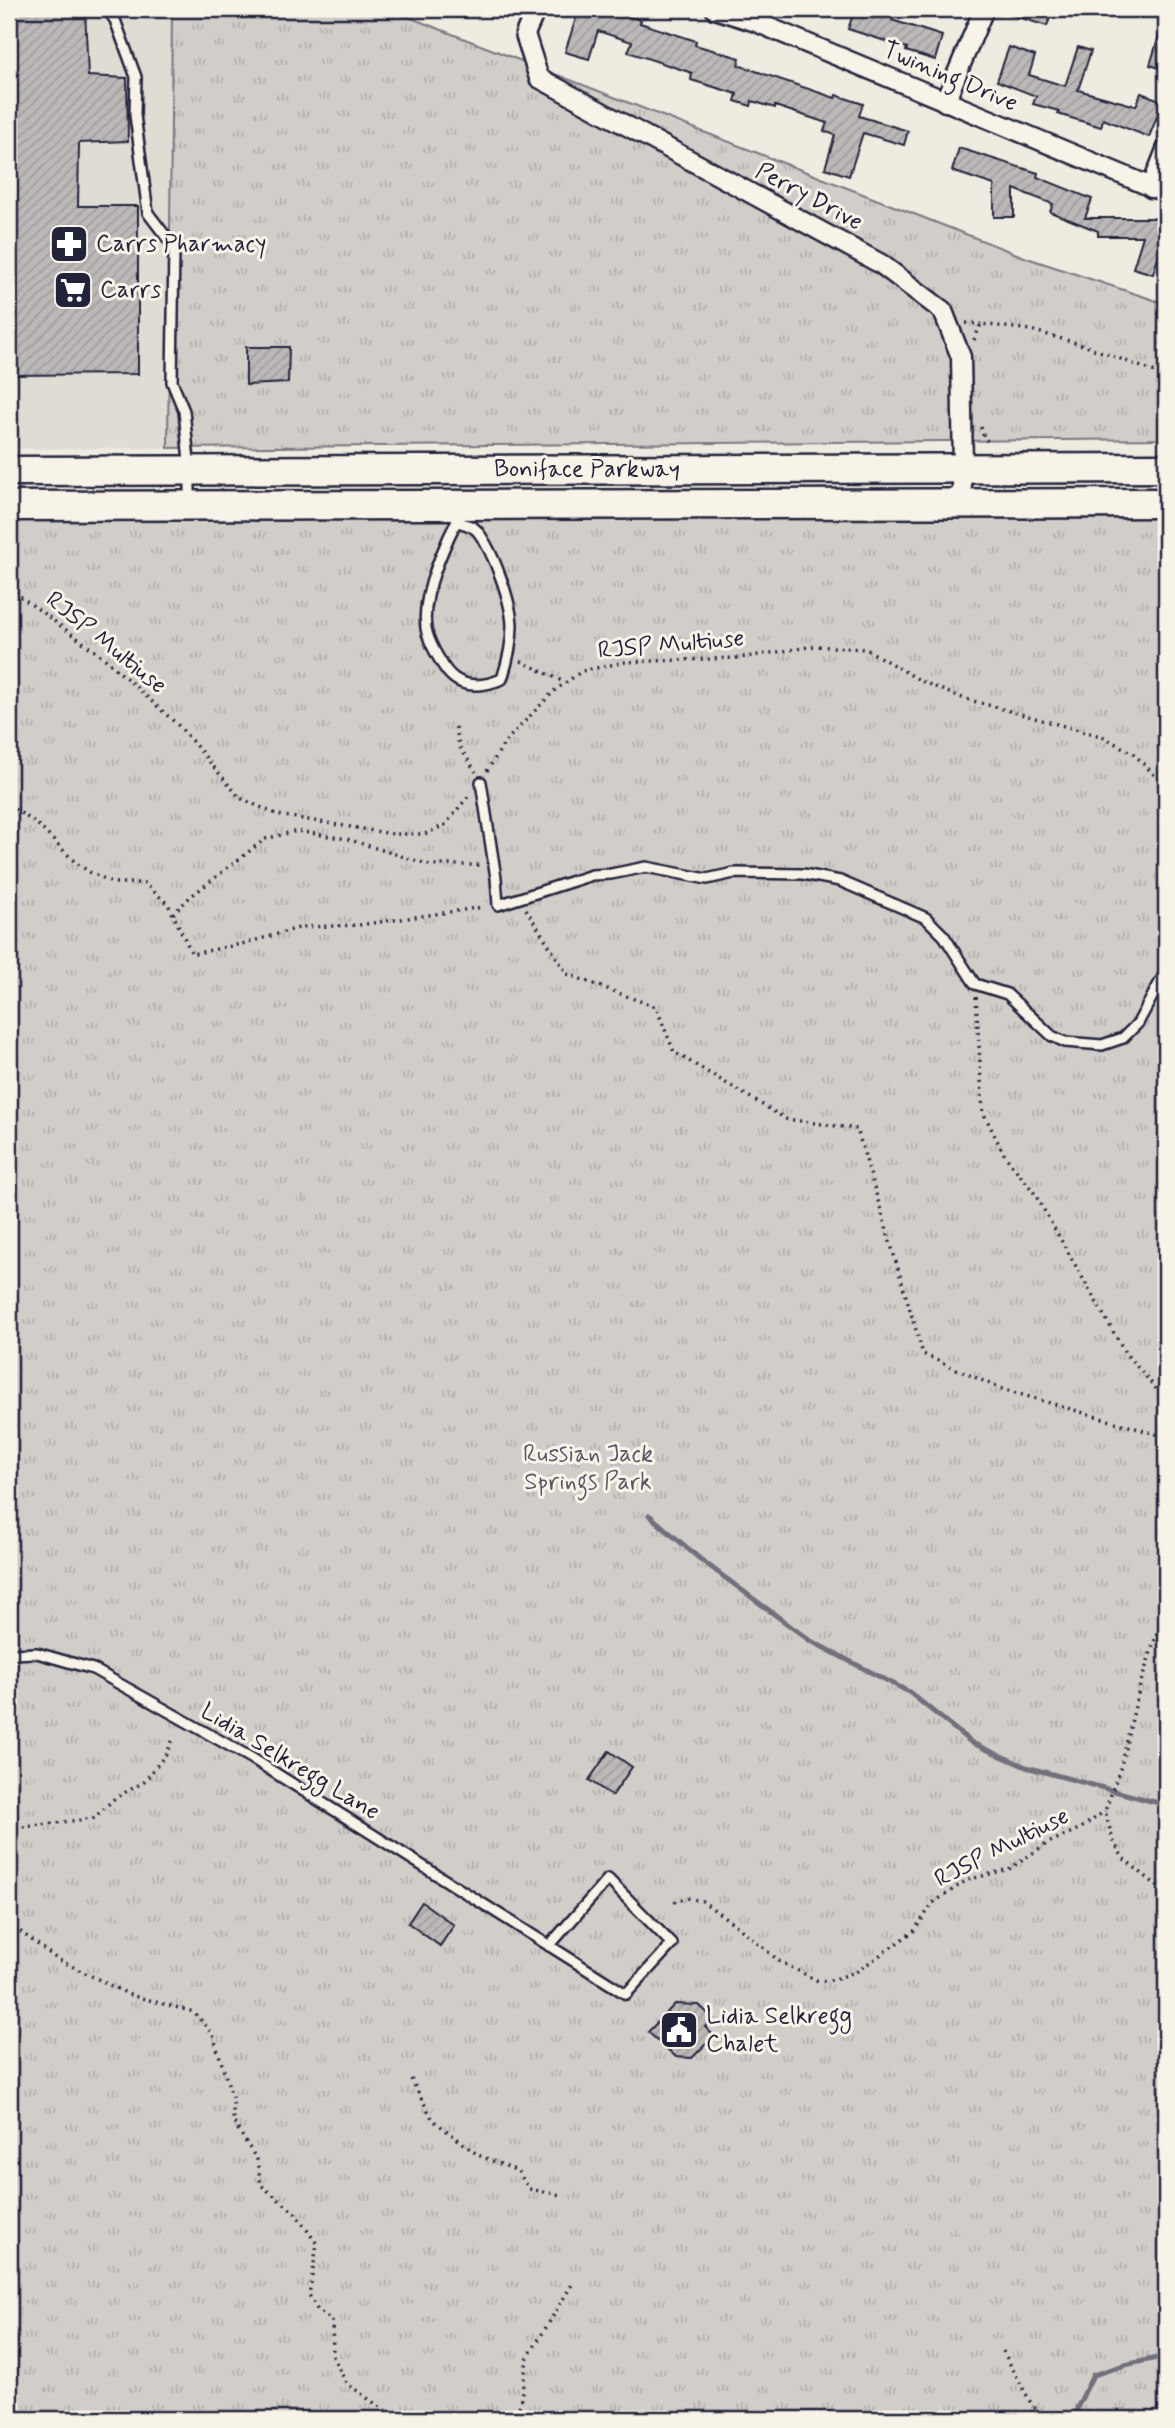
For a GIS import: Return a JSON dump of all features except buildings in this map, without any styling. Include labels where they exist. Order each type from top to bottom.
[{"type":"main road","name":"Boniface Parkway","points":[[9,471],[1166,468]]},
{"type":"main road","name":"Boniface Parkway","points":[[9,506],[190,505],[458,513],[961,502],[1166,503]]},
{"type":"street","name":"Perry Drive","points":[[536,9],[525,34],[539,79],[881,264],[943,311],[961,357],[961,502]]},
{"type":"street","name":"Twining Drive","points":[[715,9],[758,15],[945,102],[1159,190]]},
{"type":"street","points":[[945,102],[984,9]]},
{"type":"street","points":[[1159,190],[1166,150]]},
{"type":"lane","points":[[107,9],[115,20],[136,77],[135,115],[148,213],[174,247],[172,382],[184,411],[190,471],[190,505]]},
{"type":"lane","points":[[458,513],[477,529],[493,559],[512,623],[509,656],[502,679],[486,685],[465,685],[449,675],[426,630],[431,588],[458,513]]},
{"type":"lane","points":[[481,782],[498,905],[592,875],[646,867],[707,879],[734,873],[803,874],[840,881],[926,918],[944,936],[975,984],[1007,994],[1052,1036],[1065,1042],[1102,1045],[1123,1038],[1138,1023],[1166,971]]},
{"type":"lane","name":"Lidia Selkregg Lane","points":[[9,1654],[37,1653],[93,1669],[253,1759],[548,1946],[625,1994],[671,1944],[608,1879],[548,1946]]},
{"type":"path","points":[[972,345],[981,324],[1031,330],[1083,345],[1166,376]]},
{"type":"path","points":[[979,420],[984,438],[992,446],[999,447]]},
{"type":"path","name":"RJSP Multiuse","points":[[9,588],[103,657],[180,727],[240,798],[278,815],[393,834],[425,834],[444,825],[481,782],[505,742],[554,691],[582,671],[625,662],[739,659],[815,646],[866,649],[921,681],[959,697],[1104,737],[1134,754],[1166,787]]},
{"type":"path","points":[[509,656],[566,683]]},
{"type":"path","points":[[456,727],[463,755],[481,782]]},
{"type":"path","points":[[9,805],[38,825],[89,872],[114,883],[144,883],[168,904],[192,954],[246,943],[302,927],[359,925],[498,905]]},
{"type":"path","points":[[173,914],[190,897],[265,839],[297,831],[347,839],[430,865],[468,863],[494,867]]},
{"type":"path","points":[[520,898],[567,974],[656,1007],[674,1052],[786,1119],[857,1129],[923,1354],[999,1388],[1166,1437]]},
{"type":"path","points":[[975,984],[982,1112],[1005,1156],[1032,1191],[1126,1354],[1166,1400]]},
{"type":"path","name":"RJSP Multiuse","points":[[1166,1606],[1140,1685],[1121,1766],[1105,1811],[1113,1840],[1123,1858],[1166,1893]]},
{"type":"path","points":[[9,1829],[94,1818],[114,1798],[144,1782],[167,1753],[174,1737]]},
{"type":"path","name":"RJSP Multiuse","points":[[674,1902],[687,1898],[702,1901],[779,1961],[816,1980],[828,1981],[856,1972],[914,1931],[933,1903],[967,1880],[1009,1869],[1048,1843],[1081,1828],[1105,1811]]},
{"type":"path","points":[[9,1923],[57,1959],[131,1996],[194,2012],[213,2035],[233,2100],[233,2121],[257,2160],[261,2185],[295,2213],[317,2244],[309,2295],[318,2311],[332,2320],[333,2356],[346,2383],[397,2419]]},
{"type":"path","points":[[411,2080],[433,2120],[478,2155],[519,2171],[529,2189],[561,2196]]},
{"type":"path","points":[[512,2419],[520,2404],[527,2359],[574,2281]]},
{"type":"path","points":[[1003,2351],[1033,2407],[1057,2419]]},
{"type":"path","points":[[1029,2419],[1033,2407]]},
{"type":"shaded area","points":[[9,9],[172,9],[168,448],[9,449]]},
{"type":"green space","points":[[172,9],[388,9],[1027,258],[1166,304],[1166,439],[168,448]]},
{"type":"green space","name":"Russian Jack Springs Park","points":[[9,515],[1166,516],[1166,2419],[9,2419]]},
{"type":"waterway","points":[[649,1515],[700,1559],[809,1640],[909,1692],[972,1743],[1026,1767],[1166,1805]]},
{"type":"waterway","points":[[1077,2419],[1077,2408],[1093,2375],[1166,2356]]},
{"type":"place","name":"Carrs Pharmacy","points":[[69,244]]},
{"type":"place","name":"Carrs","points":[[73,290]]},
{"type":"place","name":"Lidia Selkregg Chalet","points":[[679,2030]]}]
